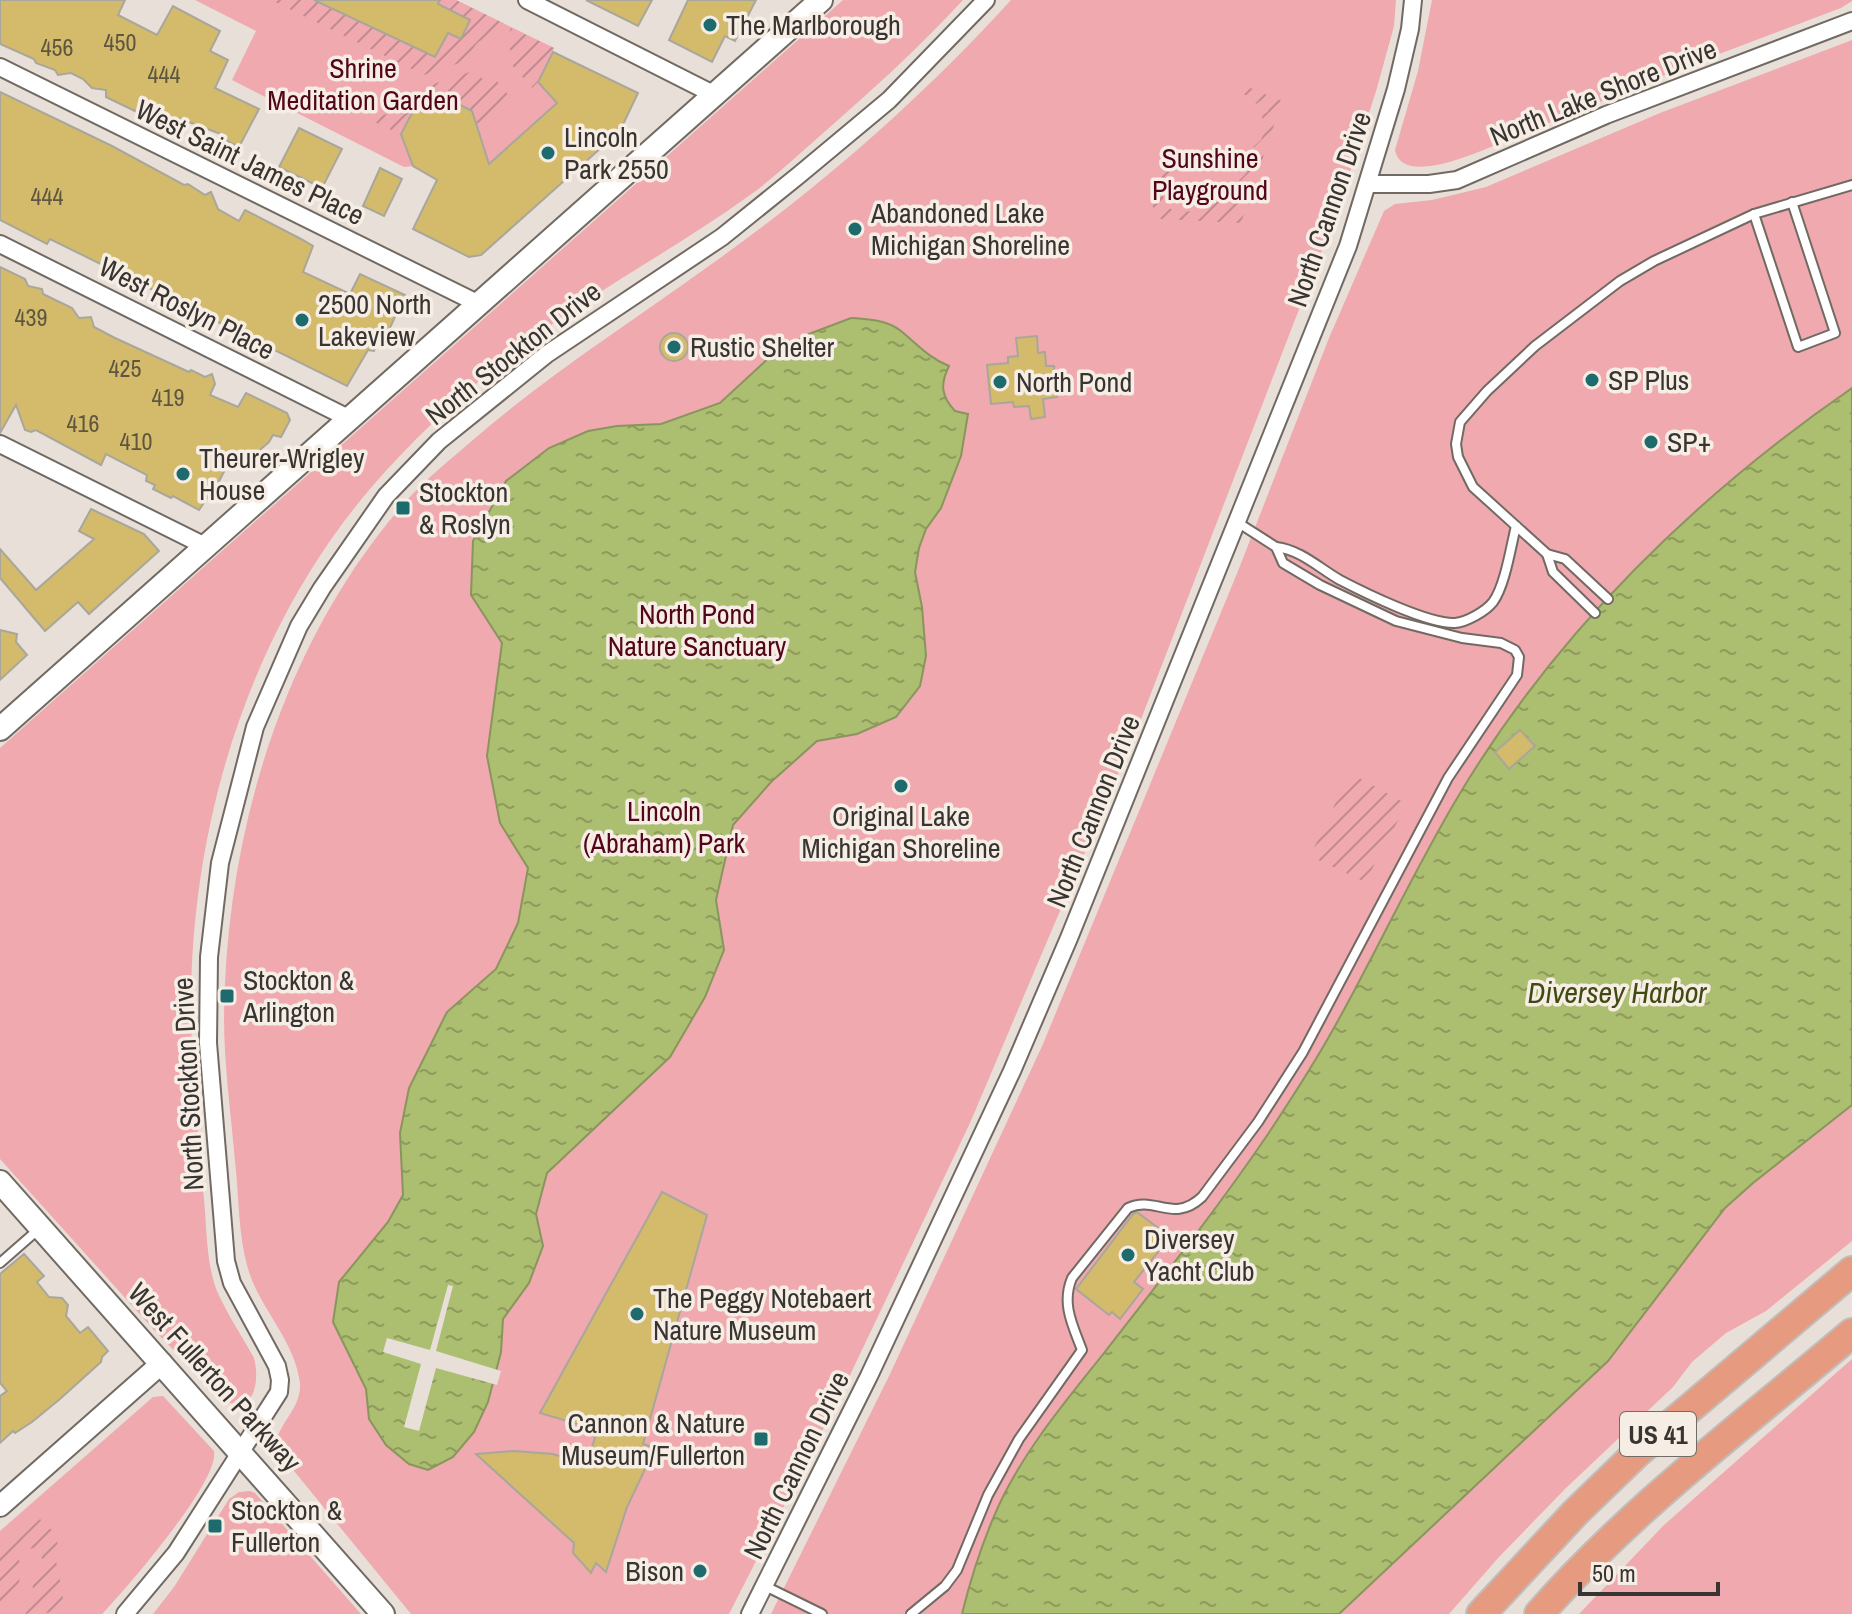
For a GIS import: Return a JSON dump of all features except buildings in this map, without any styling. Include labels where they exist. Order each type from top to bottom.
[{"type":"highway","name":"US 41","points":[[1481,1614],[1575,1513],[1637,1453],[1852,1271]]},
{"type":"highway","name":"US 41","points":[[1539,1614],[1579,1571],[1671,1486],[1852,1333]]},
{"type":"main road","points":[[0,729],[821,0]]},
{"type":"main road","name":"West Fullerton Parkway","points":[[0,1182],[383,1614]]},
{"type":"street","points":[[527,0],[713,94]]},
{"type":"street","name":"North Stockton Drive","points":[[125,1614],[176,1553],[279,1392],[277,1366],[232,1283],[226,1261],[208,1043],[209,957],[220,863],[241,773],[255,727],[299,626],[386,496],[439,441],[547,354],[722,237],[799,175],[889,100],[986,0]]},
{"type":"street","name":"North Cannon Drive","points":[[750,1614],[869,1376],[1012,1071],[1105,850],[1335,280],[1369,184],[1396,89],[1410,29],[1413,0]]},
{"type":"street","name":"North Lake Shore Drive","points":[[1369,184],[1429,184],[1457,180],[1606,115],[1852,21]]},
{"type":"street","name":"West Saint James Place","points":[[0,67],[477,303]]},
{"type":"street","name":"West Roslyn Place","points":[[0,244],[350,419]]},
{"type":"street","points":[[0,444],[205,546]]},
{"type":"street","points":[[0,1506],[162,1363]]},
{"type":"lane","points":[[1608,599],[1565,559],[1547,554],[1473,487],[1458,457],[1457,433],[1466,414],[1556,327],[1620,281],[1654,261],[1754,214],[1852,185]]},
{"type":"lane","points":[[1754,214],[1798,347],[1835,333],[1792,202]]},
{"type":"lane","points":[[1237,521],[1276,547],[1291,549],[1339,579],[1400,608],[1455,623],[1472,617],[1492,604],[1516,526]]},
{"type":"lane","points":[[911,1614],[945,1586],[957,1570],[988,1495],[1019,1439],[1082,1350],[1067,1307],[1066,1291],[1072,1278],[1128,1208],[1136,1204],[1182,1210],[1192,1207],[1258,1122],[1303,1052],[1448,778],[1517,675],[1519,657],[1515,650],[1501,643],[1452,636],[1404,624],[1320,585],[1283,563],[1276,547]]},
{"type":"lane","points":[[1547,554],[1553,572],[1595,613]]},
{"type":"lane","points":[[1452,636],[1455,623]]},
{"type":"lane","points":[[0,1263],[41,1227]]},
{"type":"lane","points":[[765,1586],[822,1614]]},
{"type":"green space","name":"Shrine Meditation Garden","points":[[195,0],[314,0],[435,57],[448,33],[461,39],[470,21],[439,0],[456,0],[554,48],[538,82],[556,103],[471,179],[473,166],[483,146],[472,111],[445,97],[415,107],[401,134],[413,166],[404,167],[232,80],[256,31]]},
{"type":"green space","points":[[271,0],[314,0],[435,57],[448,33],[461,39],[470,21],[438,4],[439,0],[456,0],[505,24],[497,38],[487,38],[476,45],[471,59],[424,75]]},
{"type":"green space","points":[[843,0],[963,0],[894,69],[768,181],[544,330],[441,415],[394,462],[351,512],[298,591],[269,647],[225,764],[199,888],[193,950],[193,1059],[209,1257],[217,1291],[256,1367],[253,1394],[248,1400],[234,1404],[223,1400],[154,1330],[0,1159],[0,748]]},
{"type":"green space","name":"Lincoln (Abraham) Park","points":[[1011,0],[1396,0],[1394,26],[1377,88],[1340,203],[1138,727],[970,1123],[841,1394],[729,1614],[411,1614],[276,1449],[279,1433],[297,1401],[300,1383],[285,1339],[253,1284],[242,1243],[225,1053],[227,948],[236,878],[250,809],[270,742],[295,677],[326,614],[364,555],[407,500],[439,469],[530,394],[747,238],[827,175],[941,73]]},
{"type":"green space","points":[[1432,0],[1852,1],[1477,153],[1421,167],[1400,160],[1395,150],[1418,71]]},
{"type":"green space","points":[[511,28],[554,48],[532,88],[512,65],[511,51],[505,42]]},
{"type":"green space","points":[[1852,40],[1852,1241],[1766,1311],[1726,1333],[1692,1362],[1673,1387],[1566,1488],[1449,1614],[771,1614],[890,1374],[1043,1044],[1238,571],[1329,338],[1384,211],[1395,204],[1432,200],[1486,187],[1660,113]]},
{"type":"green space","points":[[473,71],[484,80],[496,80],[514,102],[489,123],[486,120],[476,124],[472,111],[445,97],[415,107],[402,135],[366,118],[395,110],[403,94]]},
{"type":"green space","points":[[1243,85],[1282,101],[1241,223],[1161,219],[1152,200],[1165,165],[1173,168],[1167,176],[1163,192],[1167,205],[1173,210],[1191,211],[1203,198],[1227,203],[1233,198],[1239,199],[1241,186],[1236,184],[1249,170],[1251,157],[1255,156],[1253,147],[1261,140],[1267,125],[1263,123],[1262,114],[1268,112],[1262,100],[1256,104],[1243,94]]},
{"type":"green space","points":[[1350,773],[1407,804],[1365,882],[1310,856]]},
{"type":"green space","points":[[1852,1359],[1852,1614],[1579,1614],[1664,1525]]},
{"type":"green space","points":[[163,1396],[214,1451],[212,1466],[202,1486],[169,1535],[102,1614],[0,1614],[0,1531],[153,1397]]},
{"type":"green space","points":[[250,1491],[361,1614],[153,1614],[174,1587],[229,1499],[239,1492]]},
{"type":"green space","points":[[40,1519],[56,1534],[58,1547],[55,1556],[63,1595],[62,1612],[21,1614],[32,1596],[32,1576],[43,1561],[40,1553],[33,1548],[24,1550],[19,1557],[16,1592],[0,1608],[0,1555]]},
{"type":"water","name":"North Pond","points":[[851,318],[890,324],[949,366],[943,384],[945,395],[955,411],[968,414],[961,456],[941,508],[926,529],[919,548],[915,572],[926,656],[920,686],[896,717],[857,734],[817,741],[771,782],[733,825],[716,900],[724,950],[705,997],[670,1057],[547,1173],[536,1214],[543,1246],[529,1283],[503,1319],[501,1352],[488,1402],[474,1432],[453,1457],[428,1470],[409,1464],[386,1445],[369,1419],[366,1389],[333,1322],[339,1282],[388,1222],[403,1195],[400,1133],[409,1088],[447,1012],[496,969],[518,923],[528,868],[500,823],[487,756],[502,643],[471,595],[473,541],[506,481],[549,448],[588,431],[661,424],[720,403],[773,354],[809,334]]},
{"type":"water","name":"Diversey Harbor","points":[[1852,388],[1852,1105],[1725,1208],[1608,1361],[1339,1614],[962,1614],[988,1532],[1021,1464],[1061,1407],[1207,1220],[1284,1110],[1335,1026],[1443,823],[1497,735],[1585,623],[1634,570],[1739,474]]},
{"type":"pier","points":[[448,1285],[453,1286],[436,1351],[501,1371],[497,1385],[436,1368],[419,1431],[404,1427],[421,1364],[383,1352],[387,1338],[430,1350]]},
{"type":"place","name":"The Marlborough","points":[[710,25]]},
{"type":"place","name":"Lincoln Park 2550","points":[[548,153]]},
{"type":"place","name":"Abandoned Lake Michigan Shoreline","points":[[855,229]]},
{"type":"place","name":"2500 North Lakeview","points":[[302,320]]},
{"type":"place","name":"Rustic Shelter","points":[[674,347]]},
{"type":"place","name":"SP Plus","points":[[1592,380]]},
{"type":"place","name":"North Pond","points":[[1000,382]]},
{"type":"place","name":"SP+","points":[[1651,442]]},
{"type":"place","name":"Theurer-Wrigley House","points":[[183,474]]},
{"type":"place","name":"Stockton & Roslyn","points":[[403,508]]},
{"type":"place","name":"Original Lake Michigan Shoreline","points":[[901,786]]},
{"type":"place","name":"Stockton & Arlington","points":[[227,996]]},
{"type":"place","name":"Diversey Yacht Club","points":[[1128,1255]]},
{"type":"place","name":"The Peggy Notebaert Nature Museum","points":[[637,1314]]},
{"type":"place","name":"Cannon & Nature Museum/Fullerton","points":[[761,1439]]},
{"type":"place","name":"Stockton & Fullerton","points":[[215,1526]]},
{"type":"place","name":"Bison","points":[[700,1571]]},
{"type":"park label","name":"Sunshine Playground","points":[[1210,174]]},
{"type":"park label","name":"North Pond Nature Sanctuary","points":[[697,630]]}]
